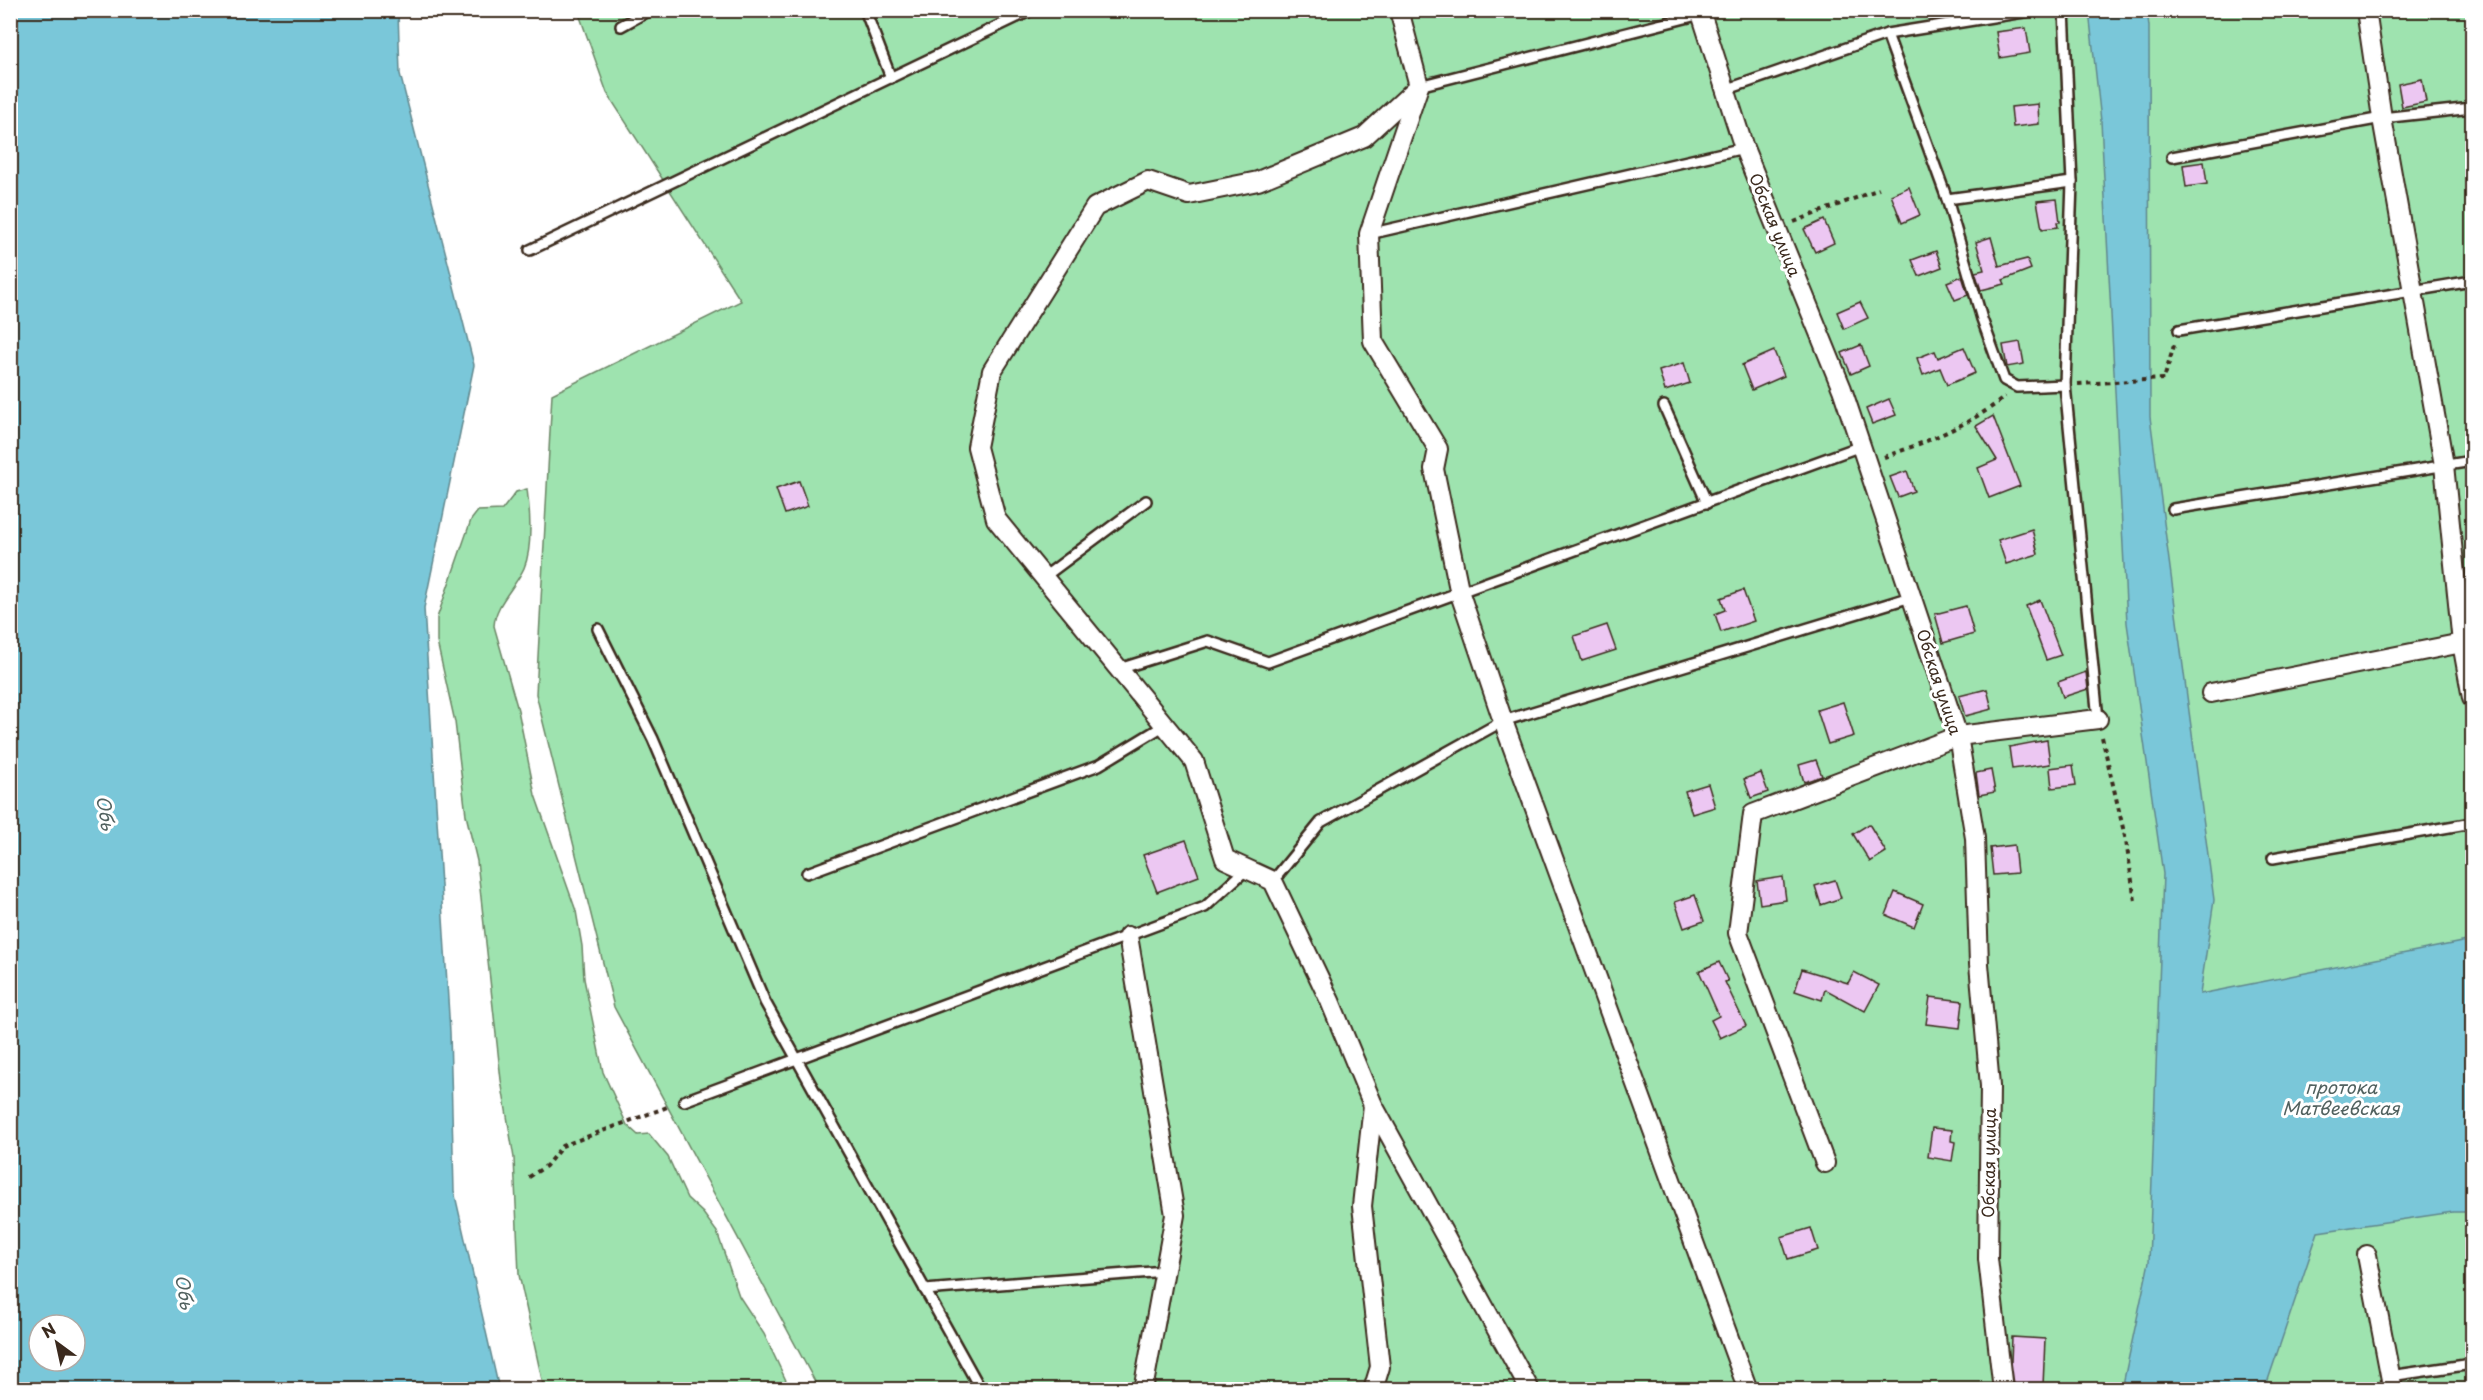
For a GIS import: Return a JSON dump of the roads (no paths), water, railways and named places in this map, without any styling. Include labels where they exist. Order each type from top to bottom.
[{"type":"street","points":[[1399,10],[1419,86],[1369,234],[1373,341],[1438,449],[1434,469],[1460,594],[1503,721],[1748,1389]]},
{"type":"street","points":[[2366,10],[2382,118],[2444,465],[2472,698]]},
{"type":"street","name":"Обская улица","points":[[1701,12],[1743,148],[1842,389],[1958,736],[1975,838],[1979,964],[1990,1086],[1988,1259],[2003,1389]]},
{"type":"street","points":[[1419,86],[1364,136],[1258,181],[1189,195],[1148,181],[1095,207],[992,371],[977,447],[996,519],[1194,761],[1225,859],[1273,881],[1330,1001],[1373,1105],[1530,1389]]},
{"type":"street","points":[[2211,693],[2467,642]]},
{"type":"street","points":[[1826,1163],[1738,933],[1753,814],[1958,736],[2098,718]]},
{"type":"street","points":[[1128,936],[1175,1215],[1143,1389]]},
{"type":"street","points":[[1373,1105],[1362,1206],[1380,1367],[1373,1389]]},
{"type":"street","points":[[2367,1255],[2392,1383]]},
{"type":"lane","points":[[621,26],[650,10]]},
{"type":"lane","points":[[865,10],[891,78]]},
{"type":"lane","points":[[530,250],[1032,10]]},
{"type":"lane","points":[[1725,90],[1887,34],[2036,10]]},
{"type":"lane","points":[[2064,10],[2072,182],[2065,385],[2098,718]]},
{"type":"lane","points":[[1419,86],[1701,12]]},
{"type":"lane","points":[[1887,34],[1947,199],[1982,319],[2004,380],[2017,387],[2065,385]]},
{"type":"lane","points":[[2172,157],[2382,118],[2472,108]]},
{"type":"lane","points":[[1369,234],[1743,148]]},
{"type":"lane","points":[[1947,199],[2072,182]]},
{"type":"lane","points":[[2179,330],[2472,281]]},
{"type":"lane","points":[[1664,406],[1707,503]]},
{"type":"lane","points":[[1119,669],[1208,641],[1268,662],[1460,594],[1861,446]]},
{"type":"lane","points":[[2173,509],[2472,461]]},
{"type":"lane","points":[[1044,577],[1146,501]]},
{"type":"lane","points":[[1273,881],[1321,822],[1503,721],[1911,597]]},
{"type":"lane","points":[[598,629],[653,739],[765,1002],[981,1389]]},
{"type":"lane","points":[[807,873],[1099,765],[1165,725]]},
{"type":"lane","points":[[2273,858],[2472,823]]},
{"type":"lane","points":[[684,1101],[1205,907],[1247,868]]},
{"type":"lane","points":[[925,1290],[1165,1271]]},
{"type":"lane","points":[[2392,1383],[2472,1364]]},
{"type":"water","name":"Обь","points":[[10,11],[398,11],[400,74],[474,365],[424,608],[450,1032],[454,1191],[499,1389],[11,1389]]},
{"type":"water","name":"протока Матвеевская","points":[[2089,11],[2147,11],[2149,26],[2150,417],[2214,900],[2200,994],[2472,940],[2472,1212],[2453,1212],[2318,1232],[2265,1389],[2122,1389],[2149,1262],[2163,874],[2127,623],[2101,121]]}]
